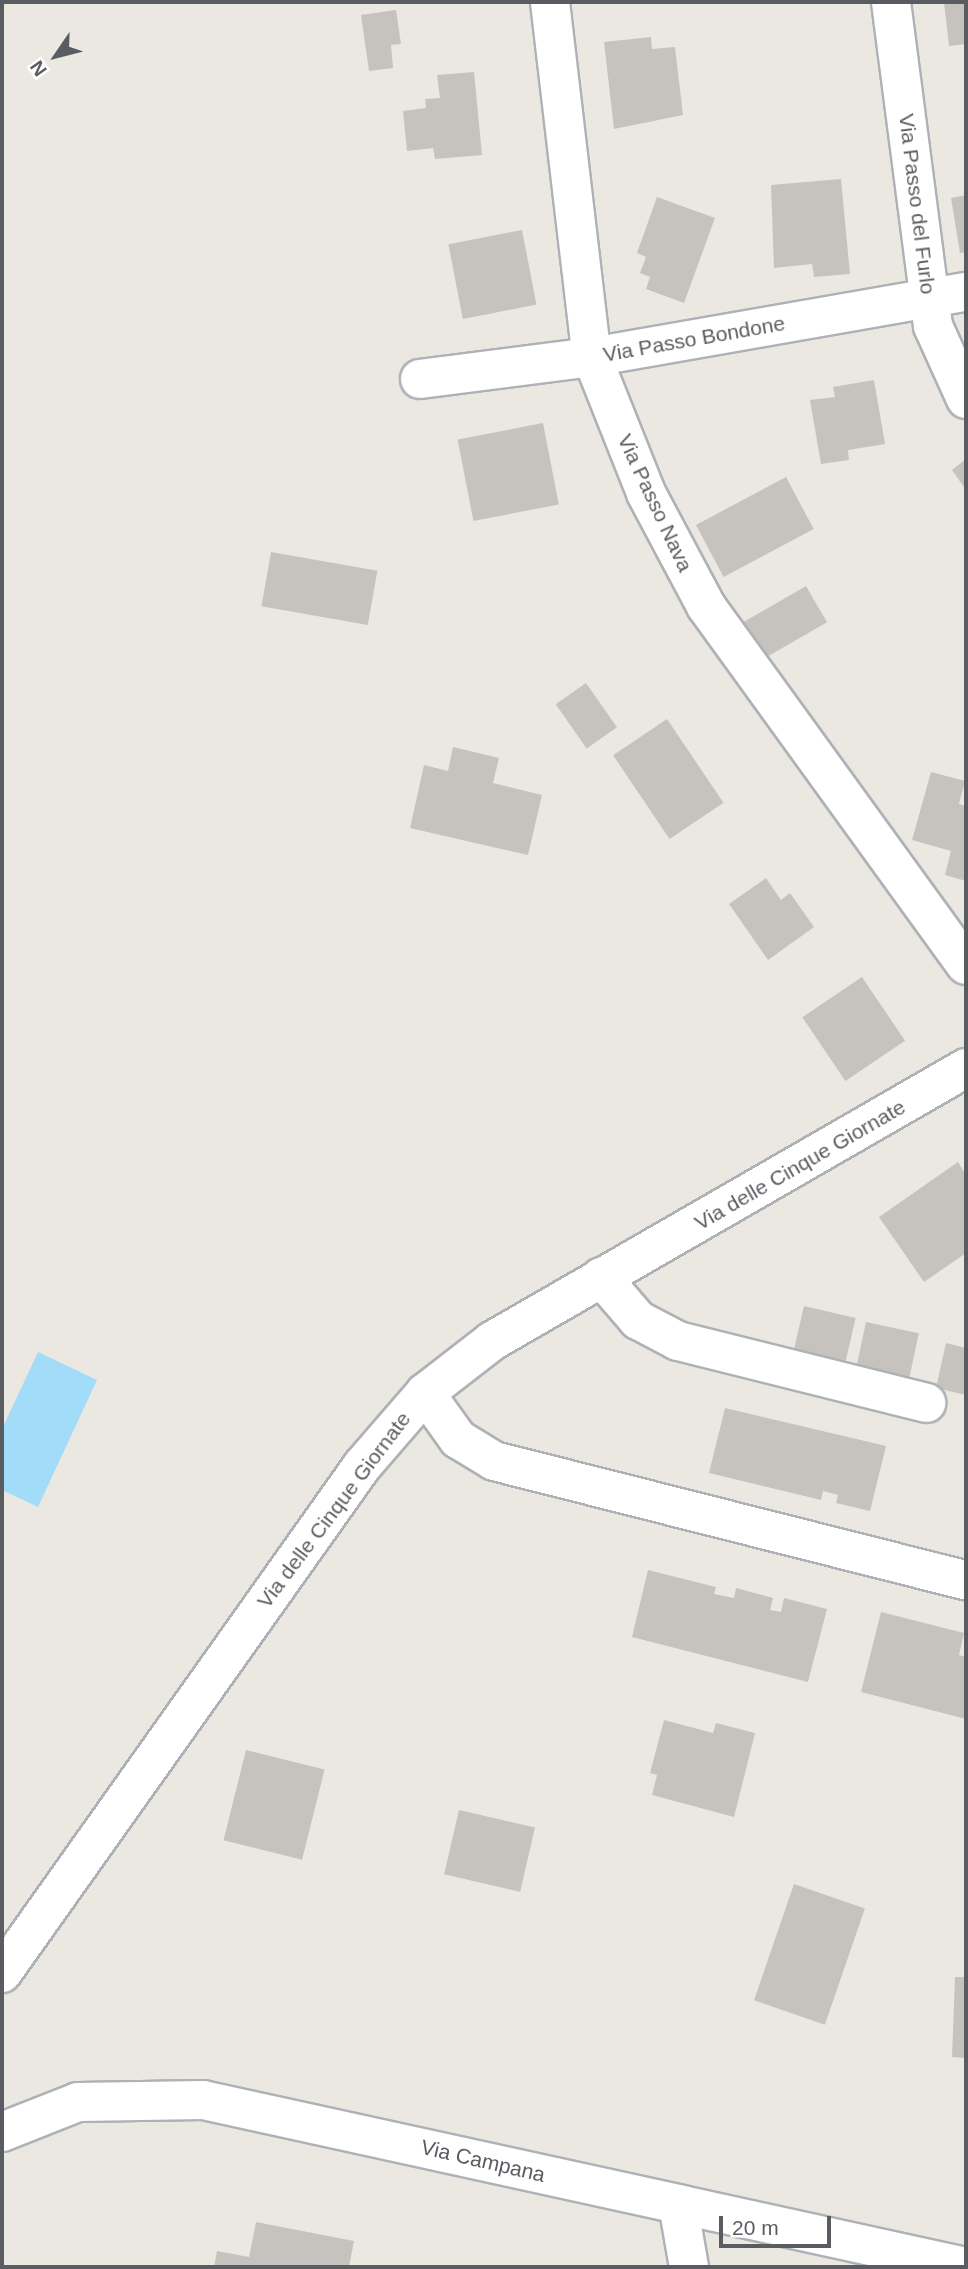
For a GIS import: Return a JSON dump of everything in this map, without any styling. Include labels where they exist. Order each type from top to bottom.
[{"type":"street","name":"Via Passo Nava","points":[[550,2],[592,357],[649,502],[694,586],[966,965]]},
{"type":"street","name":"Via Passo del Furlo","points":[[891,2],[928,298],[939,346],[966,399]]},
{"type":"street","name":"Via Passo Bondone","points":[[420,379],[592,357],[966,292]]},
{"type":"street","name":"Via delle Cinque Giornate","points":[[2,1973],[362,1466],[425,1393],[468,1357],[601,1277],[966,1068]]},
{"type":"street","points":[[601,1277],[638,1320],[678,1340],[926,1402]]},
{"type":"street","points":[[425,1393],[458,1439],[494,1461],[966,1580]]},
{"type":"street","name":"Via Campana","points":[[7,2120],[78,2102],[203,2100],[966,2267]]},
{"type":"street","points":[[678,2204],[689,2267]]},
{"type":"water","points":[[38,1352],[97,1380],[38,1507],[2,1490],[2,1429]]},
{"type":"building","points":[[944,2],[966,2],[966,44],[949,46]]},
{"type":"building","points":[[396,10],[401,44],[391,45],[393,68],[369,71],[361,15]]},
{"type":"building","points":[[651,37],[652,49],[675,47],[683,115],[614,129],[604,42]]},
{"type":"building","points":[[474,72],[482,155],[435,159],[433,148],[407,151],[403,111],[426,108],[425,99],[440,98],[437,75]]},
{"type":"building","points":[[841,179],[850,274],[814,277],[812,264],[774,268],[771,185]]},
{"type":"building","points":[[966,195],[966,252],[960,253],[951,198]]},
{"type":"building","points":[[657,197],[715,218],[684,303],[646,289],[650,277],[640,273],[646,257],[637,253]]},
{"type":"building","points":[[522,230],[537,305],[463,319],[448,244]]},
{"type":"building","points":[[874,380],[885,444],[848,450],[849,460],[821,464],[810,400],[835,397],[833,387]]},
{"type":"building","points":[[543,423],[559,504],[473,521],[458,440]]},
{"type":"building","points":[[966,459],[966,490],[952,470]]},
{"type":"building","points":[[786,477],[814,529],[724,577],[696,525]]},
{"type":"building","points":[[271,552],[377,571],[368,625],[261,606]]},
{"type":"building","points":[[806,586],[827,622],[763,659],[742,623]]},
{"type":"building","points":[[586,683],[617,727],[587,748],[556,704]]},
{"type":"building","points":[[667,719],[723,803],[670,839],[613,755]]},
{"type":"building","points":[[453,747],[499,758],[493,783],[542,795],[528,855],[410,828],[424,765],[448,771]]},
{"type":"building","points":[[931,772],[965,781],[959,804],[966,806],[966,881],[945,875],[951,851],[912,840]]},
{"type":"building","points":[[766,878],[781,900],[790,893],[814,927],[768,960],[729,904]]},
{"type":"building","points":[[862,977],[905,1041],[845,1081],[802,1017]]},
{"type":"building","points":[[958,1162],[966,1175],[966,1253],[924,1282],[879,1217]]},
{"type":"building","points":[[804,1306],[856,1318],[845,1363],[794,1351]]},
{"type":"building","points":[[866,1322],[919,1333],[909,1378],[856,1367]]},
{"type":"building","points":[[946,1343],[966,1348],[966,1395],[936,1388]]},
{"type":"building","points":[[725,1408],[886,1446],[870,1511],[836,1503],[838,1495],[823,1491],[821,1500],[709,1473]]},
{"type":"building","points":[[648,1570],[716,1587],[714,1594],[734,1598],[736,1588],[773,1598],[770,1610],[781,1612],[784,1598],[827,1609],[808,1682],[632,1637]]},
{"type":"building","points":[[881,1612],[964,1633],[959,1655],[966,1657],[966,1719],[861,1692]]},
{"type":"building","points":[[664,1720],[713,1733],[716,1723],[755,1733],[734,1817],[652,1795],[657,1775],[650,1773]]},
{"type":"building","points":[[246,1750],[325,1770],[302,1860],[224,1840]]},
{"type":"building","points":[[459,1810],[535,1828],[520,1892],[444,1874]]},
{"type":"building","points":[[794,1884],[865,1908],[825,2025],[754,2000]]},
{"type":"building","points":[[955,1977],[966,1977],[966,2058],[952,2057]]},
{"type":"building","points":[[256,2222],[354,2241],[349,2267],[214,2267],[217,2251],[249,2257]]}]
